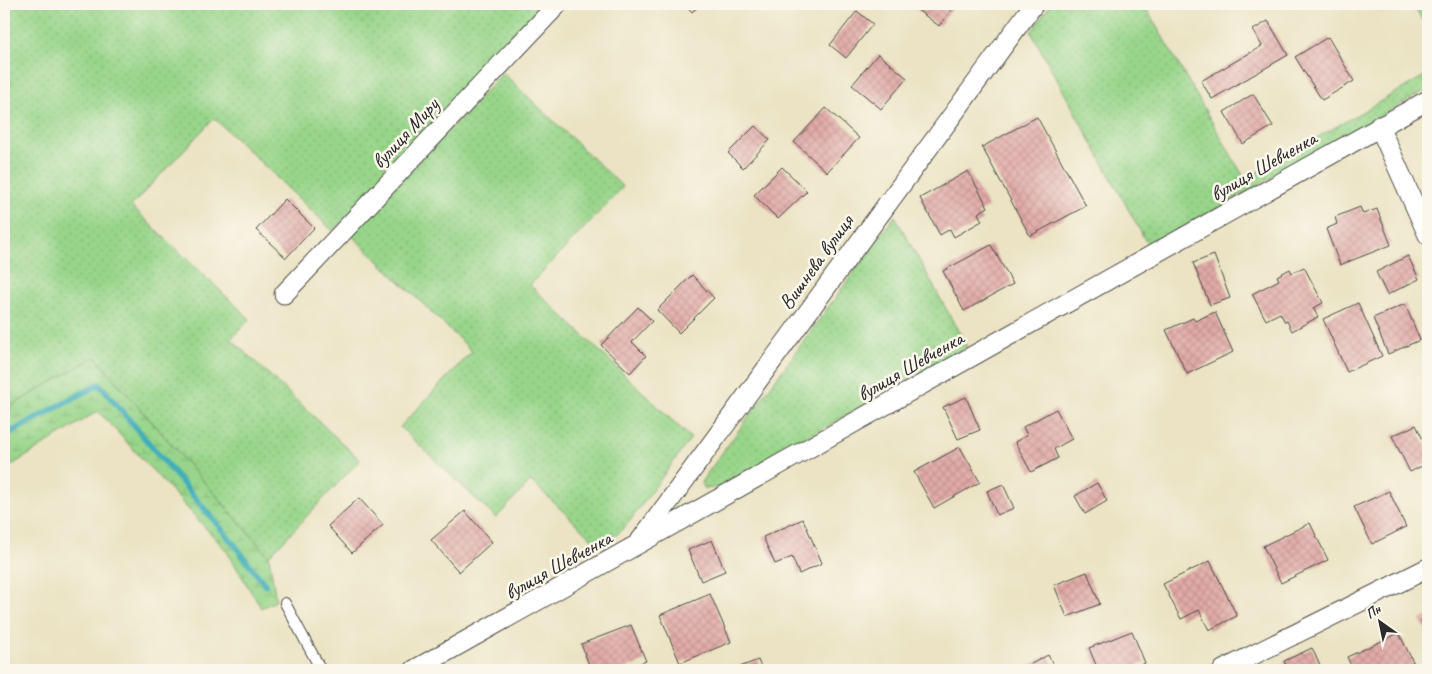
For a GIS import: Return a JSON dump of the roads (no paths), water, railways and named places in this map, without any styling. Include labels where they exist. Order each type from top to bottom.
[{"type":"street","name":"вулиця Миру","points":[[284,294],[558,4]]},
{"type":"street","name":"Вишнева вулиця","points":[[635,547],[1034,4]]},
{"type":"street","name":"вулиця Шевченка","points":[[414,670],[1428,100]]},
{"type":"street","points":[[1379,126],[1428,236]]},
{"type":"street","points":[[1224,670],[1257,663],[1428,568]]},
{"type":"lane","points":[[285,602],[321,670]]},
{"type":"waterway","points":[[4,436],[99,384],[234,544],[265,585]]}]
